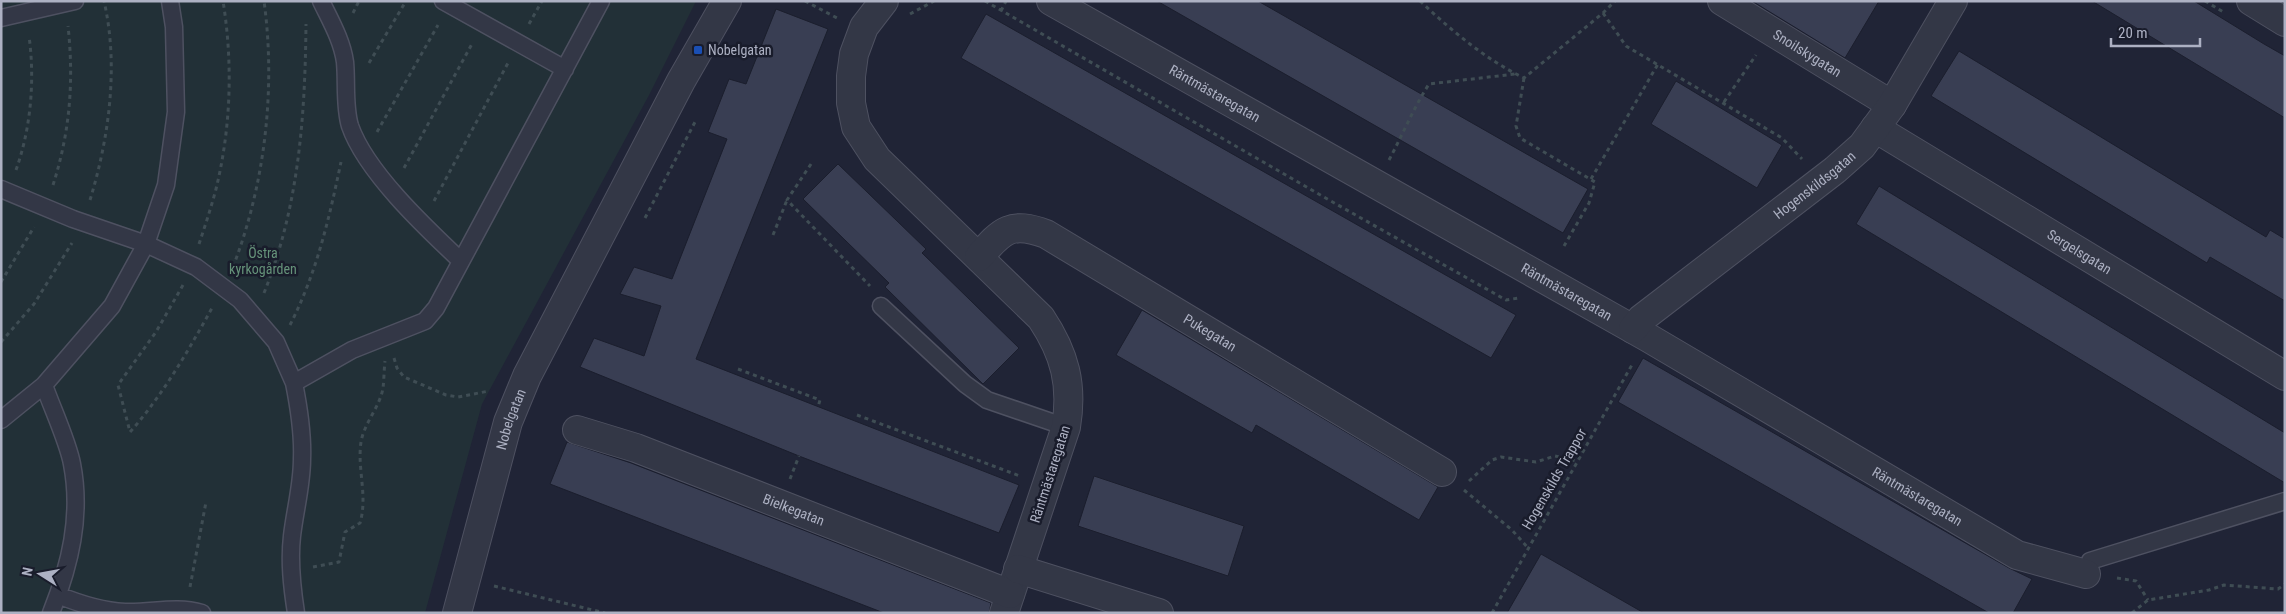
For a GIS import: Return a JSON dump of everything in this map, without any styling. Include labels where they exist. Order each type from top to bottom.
[{"type":"street","name":"Nobelgatan","points":[[457,613],[508,422],[527,376],[681,81],[727,1]]},
{"type":"street","name":"Räntmästaregatan","points":[[884,1],[864,27],[854,54],[850,103],[856,127],[877,159],[1041,318],[1054,338],[1068,378],[1069,409],[1066,427],[1010,592]]},
{"type":"street","name":"Räntmästaregatan","points":[[1051,1],[1633,329],[2017,555],[2086,574]]},
{"type":"street","name":"Snoilskygatan","points":[[1722,1],[1892,105]]},
{"type":"street","name":"Hogenskildsgatan","points":[[1633,329],[1641,319],[1835,170],[1862,146],[1892,105],[1953,1]]},
{"type":"street","points":[[2251,1],[2285,22]]},
{"type":"street","name":"Sergelsgatan","points":[[1875,128],[2285,376]]},
{"type":"street","name":"Pukegatan","points":[[980,257],[995,238],[1008,231],[1028,227],[1046,234],[1442,472]]},
{"type":"street","name":"Bielkegatan","points":[[577,430],[636,448],[1010,592],[1159,613]]},
{"type":"lane","points":[[1,420],[44,385],[112,306],[146,244],[166,185],[176,112],[174,27],[170,1]]},
{"type":"lane","points":[[321,1],[334,28],[344,60],[348,114],[353,132],[377,172],[394,193],[461,261]]},
{"type":"lane","points":[[294,383],[352,350],[425,321],[436,308],[601,1]]},
{"type":"lane","points":[[1,18],[69,3]]},
{"type":"lane","points":[[446,3],[565,69]]},
{"type":"lane","points":[[4,190],[82,222],[146,244],[192,265],[240,300],[278,348],[294,383],[300,416],[302,458],[299,498],[292,536],[291,571],[296,613]]},
{"type":"lane","points":[[881,306],[965,384],[987,400],[1066,427]]},
{"type":"lane","points":[[44,385],[72,463],[77,507],[70,556],[51,613]]},
{"type":"lane","points":[[2086,574],[2090,562],[2285,501]]},
{"type":"lane","points":[[58,595],[84,606],[125,612],[186,608],[202,613]]},
{"type":"path","points":[[1,342],[34,304],[54,274],[82,222],[102,157],[110,93],[108,29],[104,1]]},
{"type":"path","points":[[223,1],[227,28],[229,76],[225,135],[216,188],[192,265],[178,295],[156,332],[118,385],[130,432],[144,416],[166,384],[224,288],[241,245],[261,167],[267,100],[267,43],[264,1]]},
{"type":"path","points":[[354,18],[353,12],[359,1]]},
{"type":"path","points":[[365,61],[365,70],[406,1]]},
{"type":"path","points":[[434,201],[542,1]]},
{"type":"path","points":[[806,1],[844,22]]},
{"type":"path","points":[[906,17],[934,1]]},
{"type":"path","points":[[985,1],[1506,300],[1521,298]]},
{"type":"path","points":[[1001,11],[1006,1]]},
{"type":"path","points":[[1420,1],[1455,32],[1504,69],[1524,78]]},
{"type":"path","points":[[1564,246],[1591,198],[1595,182],[1520,138],[1516,126],[1524,78],[1615,1]]},
{"type":"path","points":[[1,282],[23,249],[44,207],[61,161],[68,132],[71,100],[72,74],[69,3]]},
{"type":"path","points":[[375,124],[380,133],[446,3]]},
{"type":"path","points":[[4,190],[21,156],[28,123],[32,82],[31,49],[24,13]]},
{"type":"path","points":[[1603,13],[1626,46],[1724,102],[1782,138],[1794,149]]},
{"type":"path","points":[[254,317],[283,239],[295,188],[302,129],[306,14]]},
{"type":"path","points":[[403,169],[483,23]]},
{"type":"path","points":[[1724,102],[1772,32]]},
{"type":"path","points":[[1591,179],[1658,64]]},
{"type":"path","points":[[1376,184],[1410,122],[1411,112],[1429,84],[1516,74]]},
{"type":"path","points":[[642,223],[700,113]]},
{"type":"path","points":[[278,348],[304,297],[320,255],[331,214],[343,150],[353,132]]},
{"type":"path","points":[[399,164],[407,174]]},
{"type":"path","points":[[773,235],[787,200],[811,164]]},
{"type":"path","points":[[428,195],[441,208]]},
{"type":"path","points":[[787,200],[873,289],[881,306]]},
{"type":"path","points":[[388,336],[397,368],[408,380],[458,397],[491,391],[495,392]]},
{"type":"path","points":[[291,571],[339,562],[345,532],[360,523],[363,514],[361,443],[365,427],[383,390],[388,336]]},
{"type":"path","name":"Hogenskilds Trappor","points":[[1492,613],[1637,356]]},
{"type":"path","points":[[738,369],[820,400],[818,407]]},
{"type":"path","points":[[857,416],[1025,478]]},
{"type":"path","points":[[789,481],[799,456]]},
{"type":"path","points":[[1528,548],[1512,530],[1462,488],[1492,460],[1501,457],[1536,462],[1555,456],[1577,461]]},
{"type":"path","points":[[186,608],[206,502]]},
{"type":"path","points":[[2136,581],[2148,600]]},
{"type":"path","points":[[2132,613],[2148,600],[2209,590],[2224,585],[2278,590],[2285,584]]},
{"type":"path","points":[[488,585],[605,613]]},
{"type":"green space","name":"Östra kyrkogården","points":[[1,1],[696,1],[648,97],[482,404],[425,613],[1,613]]},
{"type":"building","points":[[1157,1],[1258,1],[1588,189],[1563,233]]},
{"type":"building","points":[[1752,1],[1879,1],[1845,58]]},
{"type":"building","points":[[2092,1],[2194,1],[2285,56],[2285,118]]},
{"type":"building","points":[[776,9],[828,29],[696,359],[1019,485],[999,533],[799,456],[580,367],[594,338],[644,356],[661,306],[620,294],[634,267],[672,279],[727,139],[708,132],[729,79],[746,84]]},
{"type":"building","points":[[986,14],[1516,315],[1491,358],[961,58]]},
{"type":"building","points":[[1959,51],[2266,237],[2270,230],[2285,239],[2285,301],[2210,257],[2207,263],[1931,96]]},
{"type":"building","points":[[1676,81],[1782,145],[1757,188],[1651,124]]},
{"type":"building","points":[[838,164],[926,249],[922,253],[1019,348],[983,384],[885,287],[889,283],[803,199]]},
{"type":"building","points":[[1879,186],[2285,433],[2285,483],[1856,224]]},
{"type":"building","points":[[1142,310],[1438,487],[1419,520],[1256,425],[1252,433],[1116,355]]},
{"type":"building","points":[[1643,358],[2009,568],[2032,579],[2013,613],[1989,613],[1618,402]]},
{"type":"building","points":[[567,442],[631,463],[991,603],[989,613],[884,613],[550,484]]},
{"type":"building","points":[[1094,476],[1244,526],[1228,576],[1078,526]]},
{"type":"building","points":[[1541,554],[1644,613],[1507,613]]},
{"type":"place","name":"Nobelgatan","points":[[698,50]]}]
